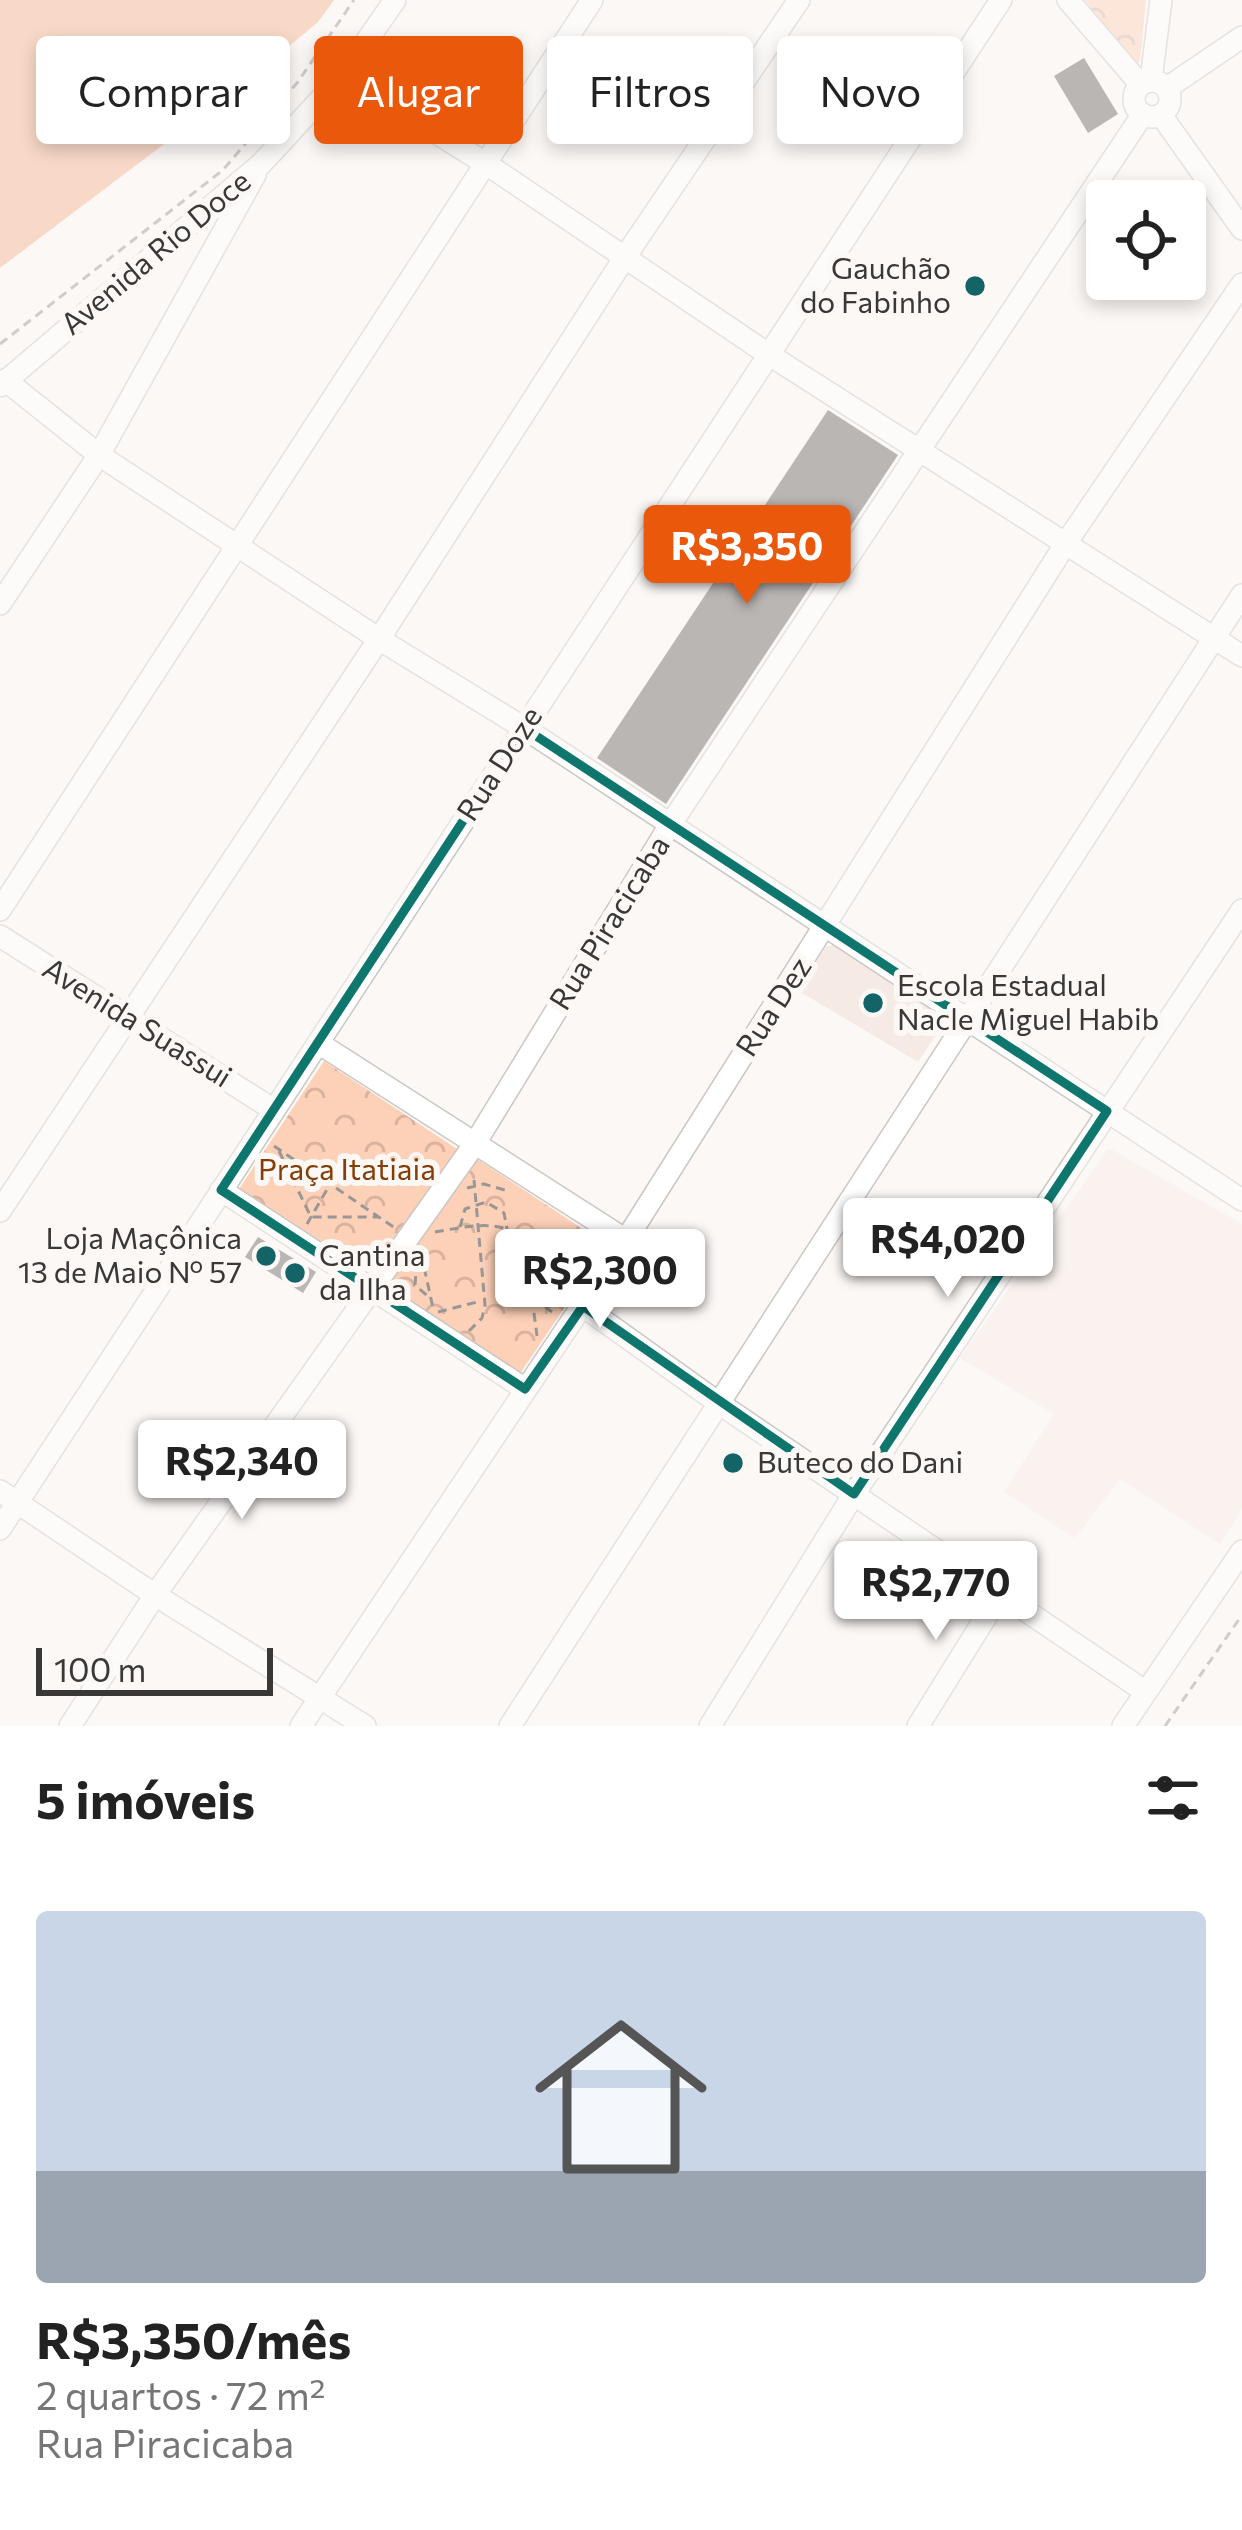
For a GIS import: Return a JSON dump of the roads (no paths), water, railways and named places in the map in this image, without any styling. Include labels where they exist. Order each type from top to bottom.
[{"type":"street","name":"Avenida Rio Doce","points":[[370,36],[395,0]]},
{"type":"street","points":[[0,910],[592,0]]},
{"type":"street","points":[[0,1211],[379,640],[625,257],[799,0]]},
{"type":"street","name":"Rua Doze","points":[[0,1529],[8,1497],[320,1044],[1001,0]]},
{"type":"street","points":[[1068,0],[1169,106],[1152,114]]},
{"type":"street","points":[[1153,84],[1161,0]]},
{"type":"street","points":[[1242,37],[1153,84],[1134,100],[1152,114],[1242,229]]},
{"type":"street","name":"Avenida Rio Doce","points":[[3,383],[261,164],[314,106]]},
{"type":"street","name":"Rua Piracicaba","points":[[70,1726],[155,1595],[372,1288],[418,1239],[670,825],[920,449],[1152,114]]},
{"type":"street","points":[[453,144],[768,355],[1242,656]]},
{"type":"street","points":[[0,604],[99,454],[261,164]]},
{"type":"street","name":"Rua Dez","points":[[301,1726],[583,1306],[1066,543],[1242,284]]},
{"type":"street","points":[[3,383],[99,454],[379,640],[524,728],[1242,1200]]},
{"type":"street","points":[[510,1726],[1242,595]]},
{"type":"street","points":[[710,1726],[854,1495],[1242,910]]},
{"type":"street","name":"Avenida Suassui","points":[[0,936],[274,1110]]},
{"type":"street","points":[[320,1044],[473,1155],[626,1240]]},
{"type":"street","points":[[221,1190],[526,1389]]},
{"type":"street","points":[[583,1306],[1146,1692]]},
{"type":"street","points":[[8,1497],[365,1726]]},
{"type":"street","points":[[1124,1726],[1242,1551]]},
{"type":"street","points":[[917,1726],[1002,1591]]},
{"type":"place","name":"Gauchão do Fabinho","points":[[975,286]]},
{"type":"place","name":"Escola Estadual Nacle Miguel Habib","points":[[873,1003]]},
{"type":"place","name":"Loja Maçônica 13 de Maio Nº 57","points":[[266,1256]]},
{"type":"place","name":"Cantina da Ilha","points":[[295,1273]]},
{"type":"place","name":"Buteco do Dani","points":[[733,1463]]},
{"type":"park label","name":"Praça Itatiaia","points":[[347,1170]]}]
